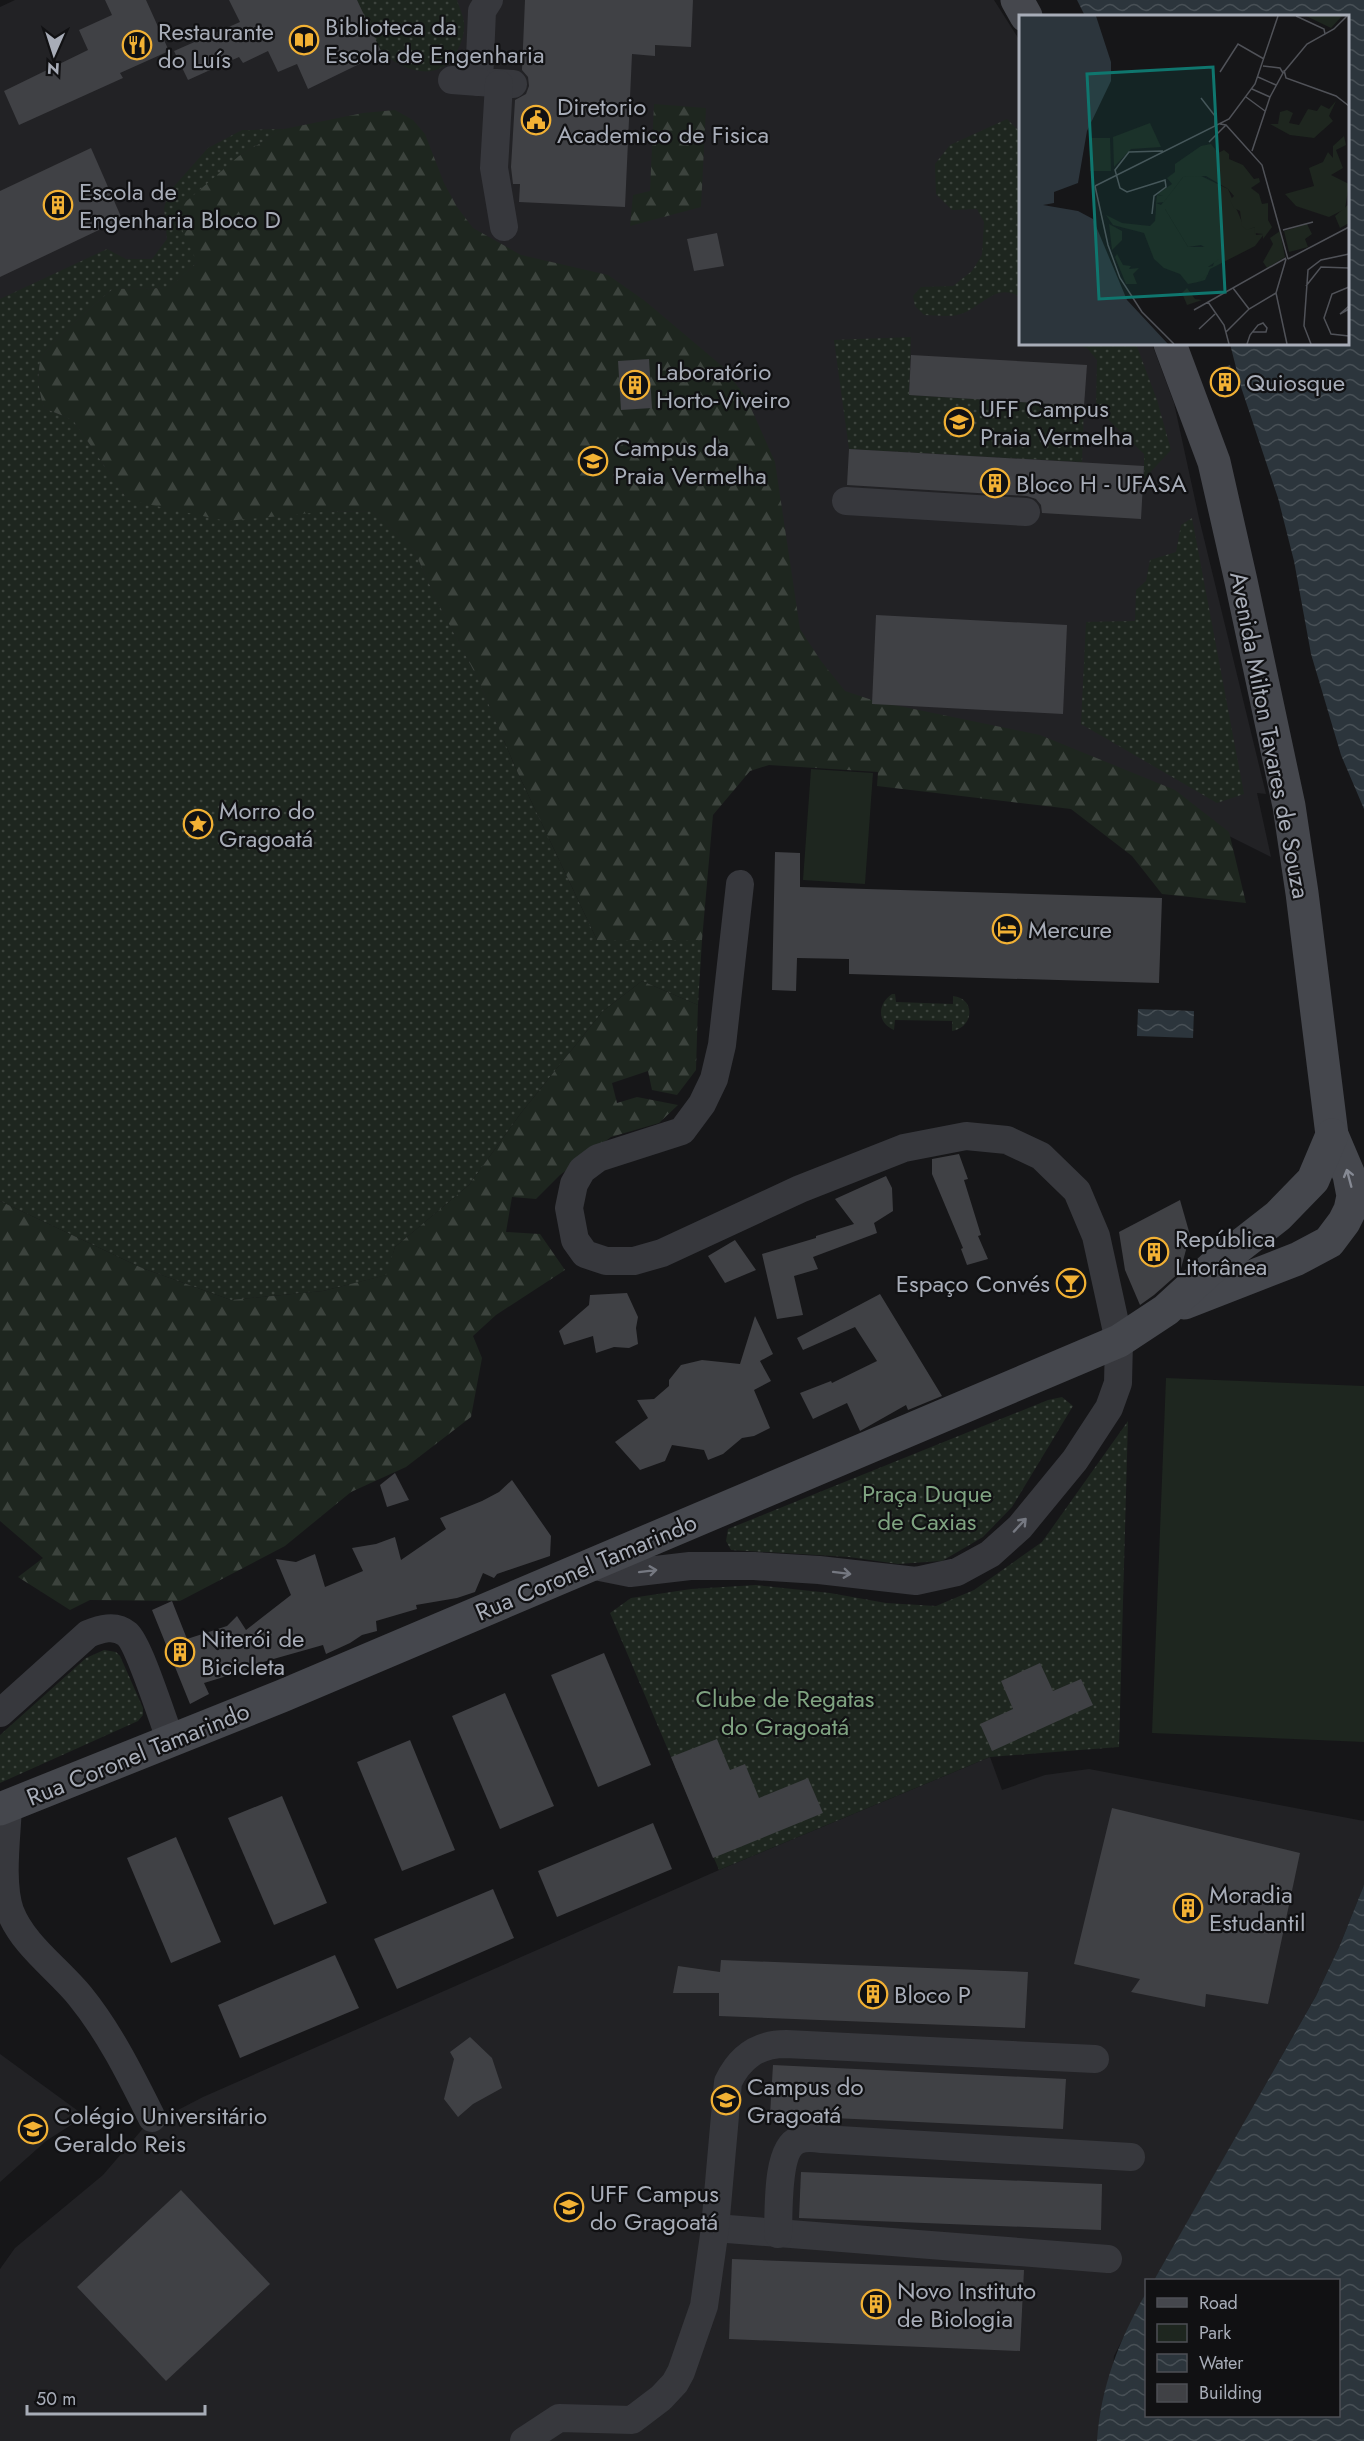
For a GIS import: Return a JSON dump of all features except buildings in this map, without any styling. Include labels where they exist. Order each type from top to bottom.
[{"type":"main road","points":[[1017,0],[1025,15]]},
{"type":"main road","name":"Avenida Milton Tavares de Souza","points":[[1170,345],[1214,462],[1289,806],[1332,1135]]},
{"type":"main road","name":"Rua Coronel Tamarindo","points":[[4,1807],[282,1696],[1119,1341],[1166,1310],[1214,1266],[1278,1216],[1313,1180],[1332,1135]]},
{"type":"main road","name":"Rua Coronel Tamarindo","points":[[1166,1310],[1329,1242],[1344,1222],[1353,1196],[1349,1175],[1332,1135]]},
{"type":"main road","points":[[1304,1189],[1317,1190],[1329,1197],[1344,1222]]},
{"type":"main road","points":[[1278,1216],[1279,1228],[1285,1239],[1307,1253]]},
{"type":"street","points":[[489,0],[482,10],[494,168],[504,227]]},
{"type":"street","points":[[846,501],[1026,512]]},
{"type":"street","points":[[590,1565],[630,1573],[690,1566],[753,1566],[819,1570],[916,1581],[957,1572],[990,1554],[1020,1527],[1075,1460],[1108,1408],[1118,1383],[1119,1341],[1096,1236],[1077,1191],[1041,1156],[1007,1140],[966,1136],[904,1148],[800,1190],[662,1253],[634,1261],[606,1261],[585,1254],[575,1240],[569,1208],[574,1184],[582,1170],[598,1158],[682,1131],[702,1104],[714,1079],[723,1034],[740,884]]},
{"type":"street","points":[[0,1713],[87,1634],[100,1629],[114,1628],[127,1634],[136,1648],[171,1741]]},
{"type":"street","points":[[4,1807],[6,1887],[10,1911],[29,1943],[81,1997],[122,2057],[152,2118]]},
{"type":"street","points":[[524,2441],[559,2418],[632,2420],[675,2383],[688,2356],[704,2306],[715,2228],[728,2082],[743,2058],[763,2046],[786,2044],[1095,2059]]},
{"type":"street","points":[[778,2234],[783,2159],[791,2144],[799,2140],[815,2138],[1131,2157]]},
{"type":"street","points":[[715,2228],[1108,2259]]},
{"type":"shaded area","name":"Campus da Praia Vermelha","points":[[15,0],[994,0],[1019,39],[1019,345],[1152,345],[1174,403],[1199,518],[1266,794],[1257,793],[1271,857],[1083,763],[868,714],[0,776],[0,7]]},
{"type":"shaded area","name":"Campus do Gragoatá","points":[[990,1757],[1002,1790],[1045,1775],[1089,1769],[1364,1821],[1364,1885],[1316,1996],[1155,2279],[1145,2279],[1145,2295],[1114,2356],[1107,2441],[0,2441],[0,2269],[15,2248],[103,2175],[152,2118],[178,2110],[719,1870]]},
{"type":"shaded area","name":"Colégio Universitário Geraldo Reis","points":[[0,2054],[85,2116],[46,2141],[0,2182]]},
{"type":"green space","points":[[357,0],[457,0],[463,17],[463,36],[451,60],[443,67],[434,70],[414,70],[393,61],[384,54],[373,37]]},
{"type":"green space","points":[[654,104],[706,108],[701,207],[630,226],[633,195],[650,191]]},
{"type":"green space","points":[[395,110],[413,120],[425,134],[444,183],[457,207],[473,228],[521,255],[608,275],[645,301],[722,366],[746,397],[775,462],[800,629],[821,661],[845,691],[875,701],[1040,735],[1175,790],[1229,832],[1246,903],[1162,894],[1132,856],[1071,809],[877,786],[878,772],[769,765],[750,771],[713,815],[702,940],[597,940],[516,769],[478,679],[438,603],[414,550],[373,511],[322,512],[226,521],[128,500],[73,420],[44,408],[41,397],[39,374],[43,355],[96,303],[113,289],[170,288],[197,262],[174,212],[239,156],[284,129],[363,113]]},
{"type":"green space","points":[[1007,119],[1019,131],[1019,297],[1003,292],[957,315],[924,315],[915,306],[913,296],[921,287],[953,286],[972,271],[982,255],[984,222],[977,209],[952,210],[936,194],[935,164],[950,145]]},
{"type":"green space","points":[[284,129],[239,156],[197,262],[170,288],[113,289],[72,324],[43,355],[39,368],[39,385],[44,408],[73,420],[128,500],[322,512],[373,511],[414,550],[438,603],[478,679],[516,769],[597,940],[702,940],[698,1005],[642,981],[603,1011],[521,1113],[469,1185],[395,1247],[387,1275],[323,1291],[231,1300],[142,1268],[0,1201],[0,299],[107,249],[126,259],[152,259],[167,239],[164,208],[169,192],[208,148],[242,130]]},
{"type":"green space","points":[[911,337],[909,395],[1084,406],[1082,462],[849,449],[834,340]]},
{"type":"green space","points":[[1076,345],[1136,345],[1157,400],[1171,450],[1144,479],[1144,454],[1096,408],[1097,360],[1087,348]]},
{"type":"green space","points":[[1192,518],[1244,794],[1217,803],[1081,724],[1086,622],[1135,621],[1136,590],[1146,581],[1150,560],[1176,552],[1181,525]]},
{"type":"green space","points":[[811,769],[873,773],[865,884],[803,880]]},
{"type":"green space","points":[[642,981],[698,1005],[696,1070],[677,1095],[652,1090],[648,1071],[612,1083],[617,1103],[637,1097],[678,1105],[659,1123],[611,1137],[560,1175],[536,1199],[512,1197],[506,1232],[540,1234],[565,1270],[496,1315],[473,1336],[482,1358],[471,1417],[406,1467],[351,1492],[285,1546],[180,1601],[90,1600],[70,1610],[18,1577],[43,1558],[0,1521],[0,1201],[142,1268],[231,1300],[323,1291],[386,1275],[395,1247],[469,1185],[521,1113],[603,1011]]},
{"type":"green space","points":[[892,994],[895,994],[896,1002],[953,1004],[953,996],[961,998],[969,1008],[968,1019],[959,1029],[952,1031],[952,1021],[895,1020],[894,1030],[884,1023],[881,1013],[884,1003]]},
{"type":"green space","points":[[1166,1378],[1364,1386],[1364,1742],[1152,1733]]},
{"type":"green space","name":"Praça Duque de Caxias","points":[[1062,1397],[1073,1406],[1012,1507],[983,1537],[942,1561],[898,1564],[849,1557],[731,1550],[726,1541],[728,1529],[1048,1400]]},
{"type":"green space","name":"Clube de Regatas do Gragoatá","points":[[1128,1421],[1119,1747],[990,1757],[719,1870],[610,1613],[631,1598],[691,1589],[756,1585],[830,1593],[886,1603],[936,1606],[974,1590],[1042,1542]]},
{"type":"green space","points":[[104,1650],[116,1652],[120,1656],[143,1708],[143,1715],[138,1721],[0,1783],[0,1735],[86,1658]]},
{"type":"water","points":[[1077,0],[1364,0],[1364,809],[1341,755],[1311,654],[1294,561],[1278,498],[1241,387],[1230,345],[1349,345],[1349,15],[1084,15]]},
{"type":"water","points":[[1138,1009],[1194,1011],[1193,1038],[1137,1036]]},
{"type":"water","points":[[1364,1885],[1364,2441],[1097,2441],[1107,2382],[1120,2346],[1145,2295],[1145,2417],[1340,2417],[1340,2279],[1155,2279],[1316,1996]]},
{"type":"place","name":"Biblioteca da Escola de Engenharia","points":[[304,40]]},
{"type":"place","name":"Restaurante do Luís","points":[[137,45]]},
{"type":"place","name":"Diretorio Academico de Fisica","points":[[536,120]]},
{"type":"place","name":"Escola de Engenharia Bloco D","points":[[58,205]]},
{"type":"place","name":"Quiosque","points":[[1225,382]]},
{"type":"place","name":"Laboratório Horto-Viveiro","points":[[635,385]]},
{"type":"place","name":"UFF Campus Praia Vermelha","points":[[959,422]]},
{"type":"place","name":"Campus da Praia Vermelha","points":[[593,461]]},
{"type":"place","name":"Bloco H - UFASA","points":[[995,483]]},
{"type":"place","name":"Morro do Gragoatá","points":[[198,824]]},
{"type":"place","name":"Mercure","points":[[1007,929]]},
{"type":"place","name":"República Litorânea","points":[[1154,1252]]},
{"type":"place","name":"Espaço Convés","points":[[1071,1283]]},
{"type":"place","name":"Niterói de Bicicleta","points":[[180,1652]]},
{"type":"place","name":"Moradia Estudantil","points":[[1188,1908]]},
{"type":"place","name":"Bloco P","points":[[873,1994]]},
{"type":"place","name":"Campus do Gragoatá","points":[[726,2100]]},
{"type":"place","name":"Colégio Universitário Geraldo Reis","points":[[33,2129]]},
{"type":"place","name":"UFF Campus do Gragoatá","points":[[569,2207]]},
{"type":"place","name":"Novo Instituto de Biologia","points":[[876,2304]]}]
